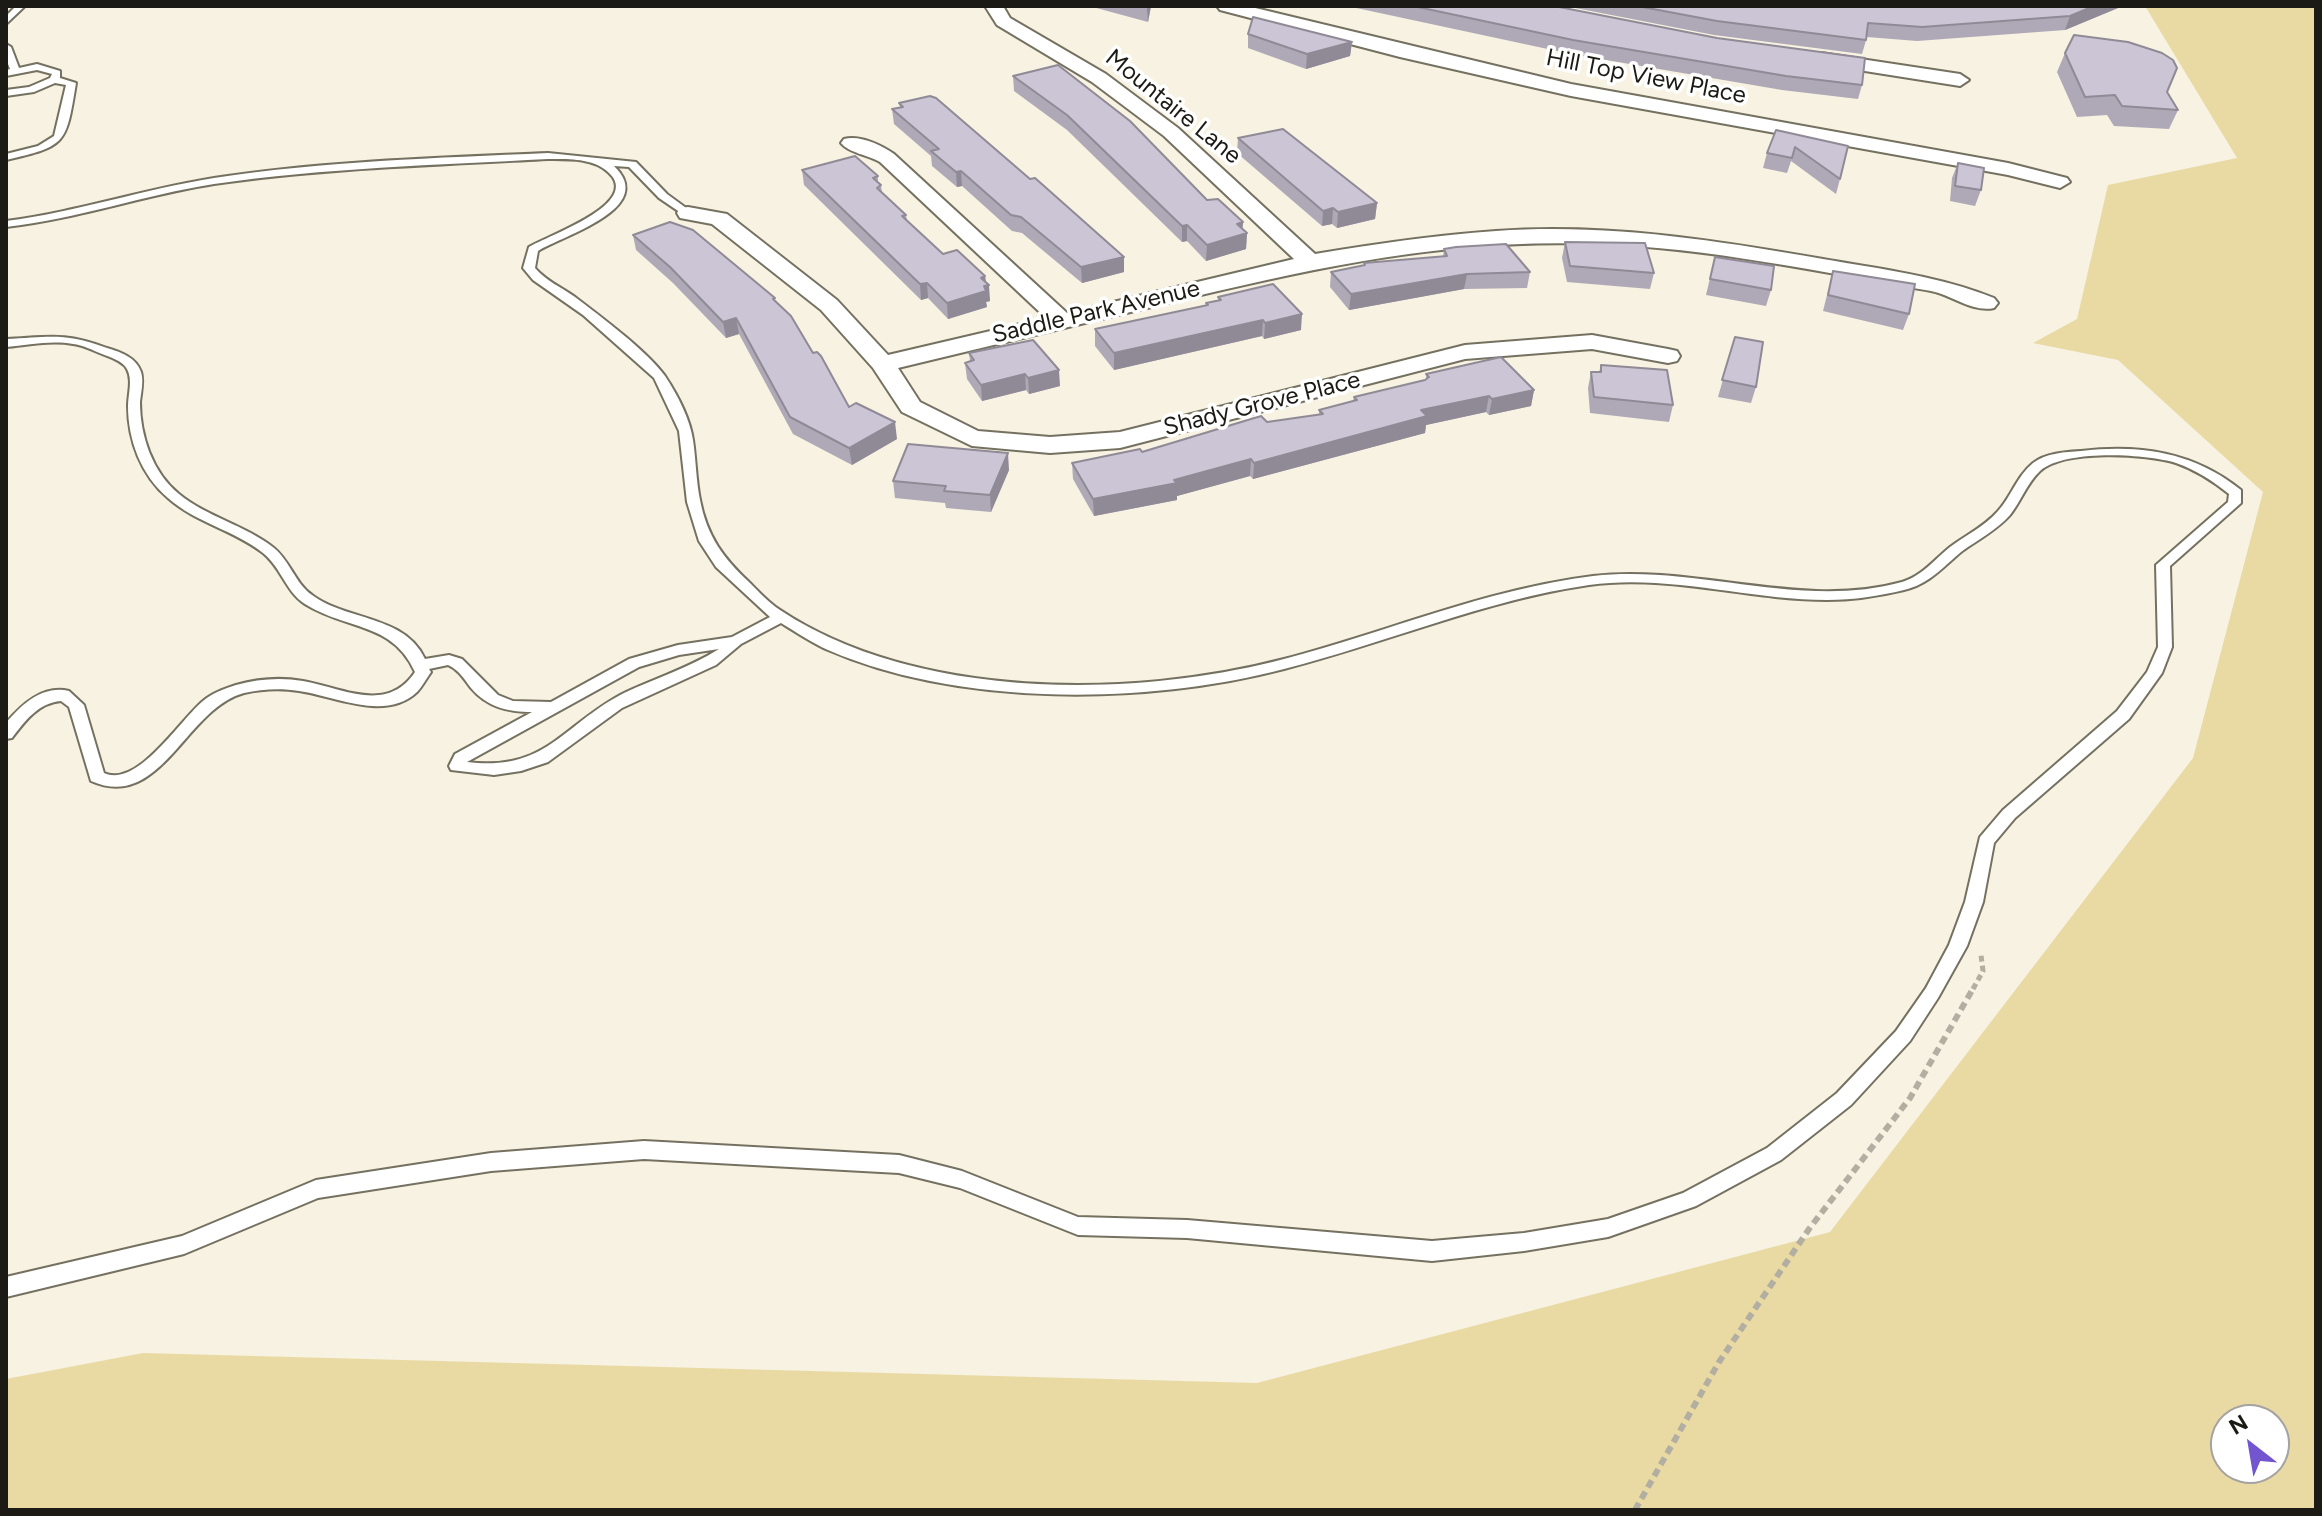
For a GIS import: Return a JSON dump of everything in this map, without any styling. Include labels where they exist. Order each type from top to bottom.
[{"type":"street","name":"Mountaire Lane","points":[[994,6],[1003,21],[1099,78],[1171,132],[1310,262]]},
{"type":"street","name":"Hill Top View Place","points":[[1226,6],[1400,51],[1571,90],[2008,169],[2060,182]]},
{"type":"street","points":[[1803,56],[1960,80]]},
{"type":"street","points":[[851,143],[875,150],[887,158],[1061,320]]},
{"type":"street","name":"Shady Grove Place","points":[[688,213],[719,219],[829,305],[883,364],[911,407],[972,438],[1050,445],[1120,440],[1465,352],[1592,342],[1668,356]]},
{"type":"street","name":"Saddle Park Avenue","points":[[883,364],[1310,262],[1407,245],[1499,237],[1597,237],[1709,246],[1946,287],[1986,303]]},
{"type":"lane","points":[[6,21],[21,6]]},
{"type":"lane","points":[[6,47],[10,71],[47,68],[57,73],[54,80]]},
{"type":"lane","points":[[6,157],[51,146],[63,135],[71,83],[54,80],[31,90],[8,94]]},
{"type":"lane","points":[[6,224],[50,218],[153,191],[232,179],[419,162],[569,156],[601,163],[632,164],[663,196],[688,213]]},
{"type":"lane","points":[[6,1287],[184,1245],[316,1189],[491,1162],[644,1150],[899,1164],[962,1180],[1078,1226],[1187,1229],[1432,1251],[1524,1242],[1608,1228],[1689,1200],[1774,1154],[1844,1099],[1903,1036],[1958,946],[1974,902],[1986,841],[2009,814],[2123,715],[2154,673],[2165,647],[2163,565],[2234,503],[2236,493],[2216,474],[2185,460],[2151,453],[2083,454],[2049,459],[2035,467],[2001,517],[1913,584],[1881,592],[1853,595],[1789,593],[1625,575],[1583,581],[1443,616],[1270,668],[1201,679],[1053,690],[981,686],[865,658],[808,635],[746,593],[717,560],[704,538],[695,510],[687,435],[656,371],[566,296],[535,277],[529,268],[533,249],[606,212],[618,201],[620,181],[614,170],[601,163]]},
{"type":"lane","points":[[6,343],[64,340],[86,344],[117,355],[133,367],[134,406],[142,454],[151,473],[173,495],[206,519],[272,552],[304,597],[345,619],[386,629],[397,635],[411,646],[423,672],[417,684],[405,693],[369,702],[298,685],[270,685],[234,692],[207,705],[152,766],[114,783],[103,782],[97,777],[76,705],[64,695],[48,695],[34,703],[6,734]]},
{"type":"lane","points":[[736,641],[728,650],[704,663],[614,706],[550,755],[528,763],[491,769],[457,766],[461,758],[550,707],[654,655],[736,641],[779,618]]},
{"type":"lane","points":[[421,666],[448,659],[463,664],[483,691],[497,701],[517,706],[550,707]]},
{"type":"path","points":[[1635,1510],[1719,1362],[1809,1229],[1910,1098],[1983,971],[1974,902]]},
{"type":"shaded area","points":[[2145,6],[2316,6],[2316,1510],[6,1510],[6,1379],[143,1353],[1257,1383],[1830,1232],[2193,758],[2263,492],[2118,360],[2033,343],[2077,319],[2108,185],[2237,158]]},
{"type":"building","points":[[1413,6],[1554,6],[1717,38],[1865,58],[1862,85],[1786,76],[1573,40]]},
{"type":"building","points":[[1637,6],[2094,6],[2070,16],[1922,27],[1868,23],[1866,40],[1717,21]]},
{"type":"building","points":[[1253,17],[1352,42],[1307,54],[1248,34]]},
{"type":"building","points":[[2074,35],[2128,42],[2162,53],[2173,60],[2177,68],[2167,92],[2178,110],[2122,106],[2115,95],[2085,97],[2065,53]]},
{"type":"building","points":[[1058,65],[1130,121],[1207,200],[1218,199],[1243,222],[1237,224],[1247,233],[1207,245],[1187,225],[1182,226],[1067,115],[1013,76]]},
{"type":"building","points":[[930,96],[1030,179],[1035,178],[1124,257],[1081,267],[1021,217],[1011,215],[961,171],[956,172],[931,151],[939,149],[892,109],[903,107],[899,103]]},
{"type":"building","points":[[1283,129],[1377,203],[1338,212],[1333,208],[1323,211],[1238,138]]},
{"type":"building","points":[[1776,130],[1848,146],[1840,179],[1795,147],[1792,158],[1767,153]]},
{"type":"building","points":[[855,156],[878,176],[873,178],[881,185],[877,188],[906,215],[902,216],[943,254],[957,250],[985,276],[981,278],[989,285],[984,286],[986,291],[947,303],[927,283],[920,284],[802,170]]},
{"type":"building","points":[[1958,163],[1984,168],[1981,190],[1955,186]]},
{"type":"building","points":[[670,222],[693,230],[775,298],[791,316],[813,353],[821,356],[849,407],[856,403],[895,422],[849,448],[790,417],[736,318],[723,322],[670,267],[633,235]]},
{"type":"building","points":[[1565,242],[1645,243],[1654,273],[1570,266]]},
{"type":"building","points":[[1506,244],[1530,272],[1467,274],[1351,294],[1331,272],[1364,263],[1447,256],[1444,249],[1456,247]]},
{"type":"building","points":[[1715,257],[1774,266],[1771,290],[1710,279]]},
{"type":"building","points":[[1833,271],[1915,284],[1909,314],[1828,295]]},
{"type":"building","points":[[1273,284],[1302,314],[1114,353],[1095,329],[1208,305],[1206,303],[1221,300],[1218,297]]},
{"type":"building","points":[[1735,337],[1763,342],[1756,387],[1722,380]]},
{"type":"building","points":[[1033,340],[1059,370],[1028,378],[1025,374],[981,385],[965,363],[974,360],[969,353]]},
{"type":"building","points":[[1501,357],[1534,390],[1421,410],[1427,416],[1254,463],[1251,459],[1174,480],[1177,483],[1093,499],[1072,463],[1140,449],[1142,452],[1261,416],[1267,422],[1323,414],[1319,410],[1357,400],[1354,397],[1425,380],[1429,377],[1426,374]]},
{"type":"building","points":[[1601,365],[1667,370],[1673,405],[1594,397],[1591,372],[1601,372]]},
{"type":"building","points":[[908,444],[1008,453],[990,495],[944,491],[946,486],[893,481]]}]
